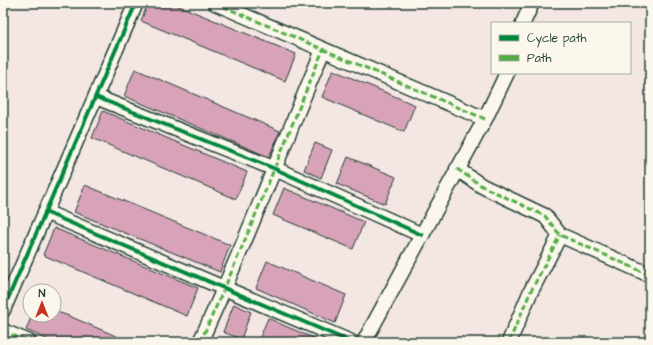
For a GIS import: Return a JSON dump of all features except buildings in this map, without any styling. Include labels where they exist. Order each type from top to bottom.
[{"type":"street","points":[[3,310],[136,3]]},
{"type":"street","points":[[215,3],[485,119]]},
{"type":"street","points":[[523,22],[532,3]]},
{"type":"street","points":[[200,342],[225,289],[273,168],[323,50]]},
{"type":"street","points":[[364,342],[485,119],[507,74]]},
{"type":"street","points":[[96,97],[273,168],[422,235]]},
{"type":"street","points":[[457,169],[482,186],[545,216],[560,235],[650,275]]},
{"type":"street","points":[[46,212],[351,342]]},
{"type":"street","points":[[509,342],[530,293],[560,235]]},
{"type":"street","points":[[3,331],[29,342]]},
{"type":"marked path","points":[[215,3],[485,119]]},
{"type":"marked path","points":[[200,342],[248,233],[323,50]]},
{"type":"marked path","points":[[457,169],[482,186],[545,216],[560,235],[650,275]]},
{"type":"marked path","points":[[509,342],[530,293],[560,235]]},
{"type":"marked path","points":[[3,331],[29,342]]},
{"type":"cycle path","points":[[3,310],[136,3]]},
{"type":"cycle path","points":[[96,97],[273,168],[422,235]]},
{"type":"cycle path","points":[[45,212],[351,342]]}]
